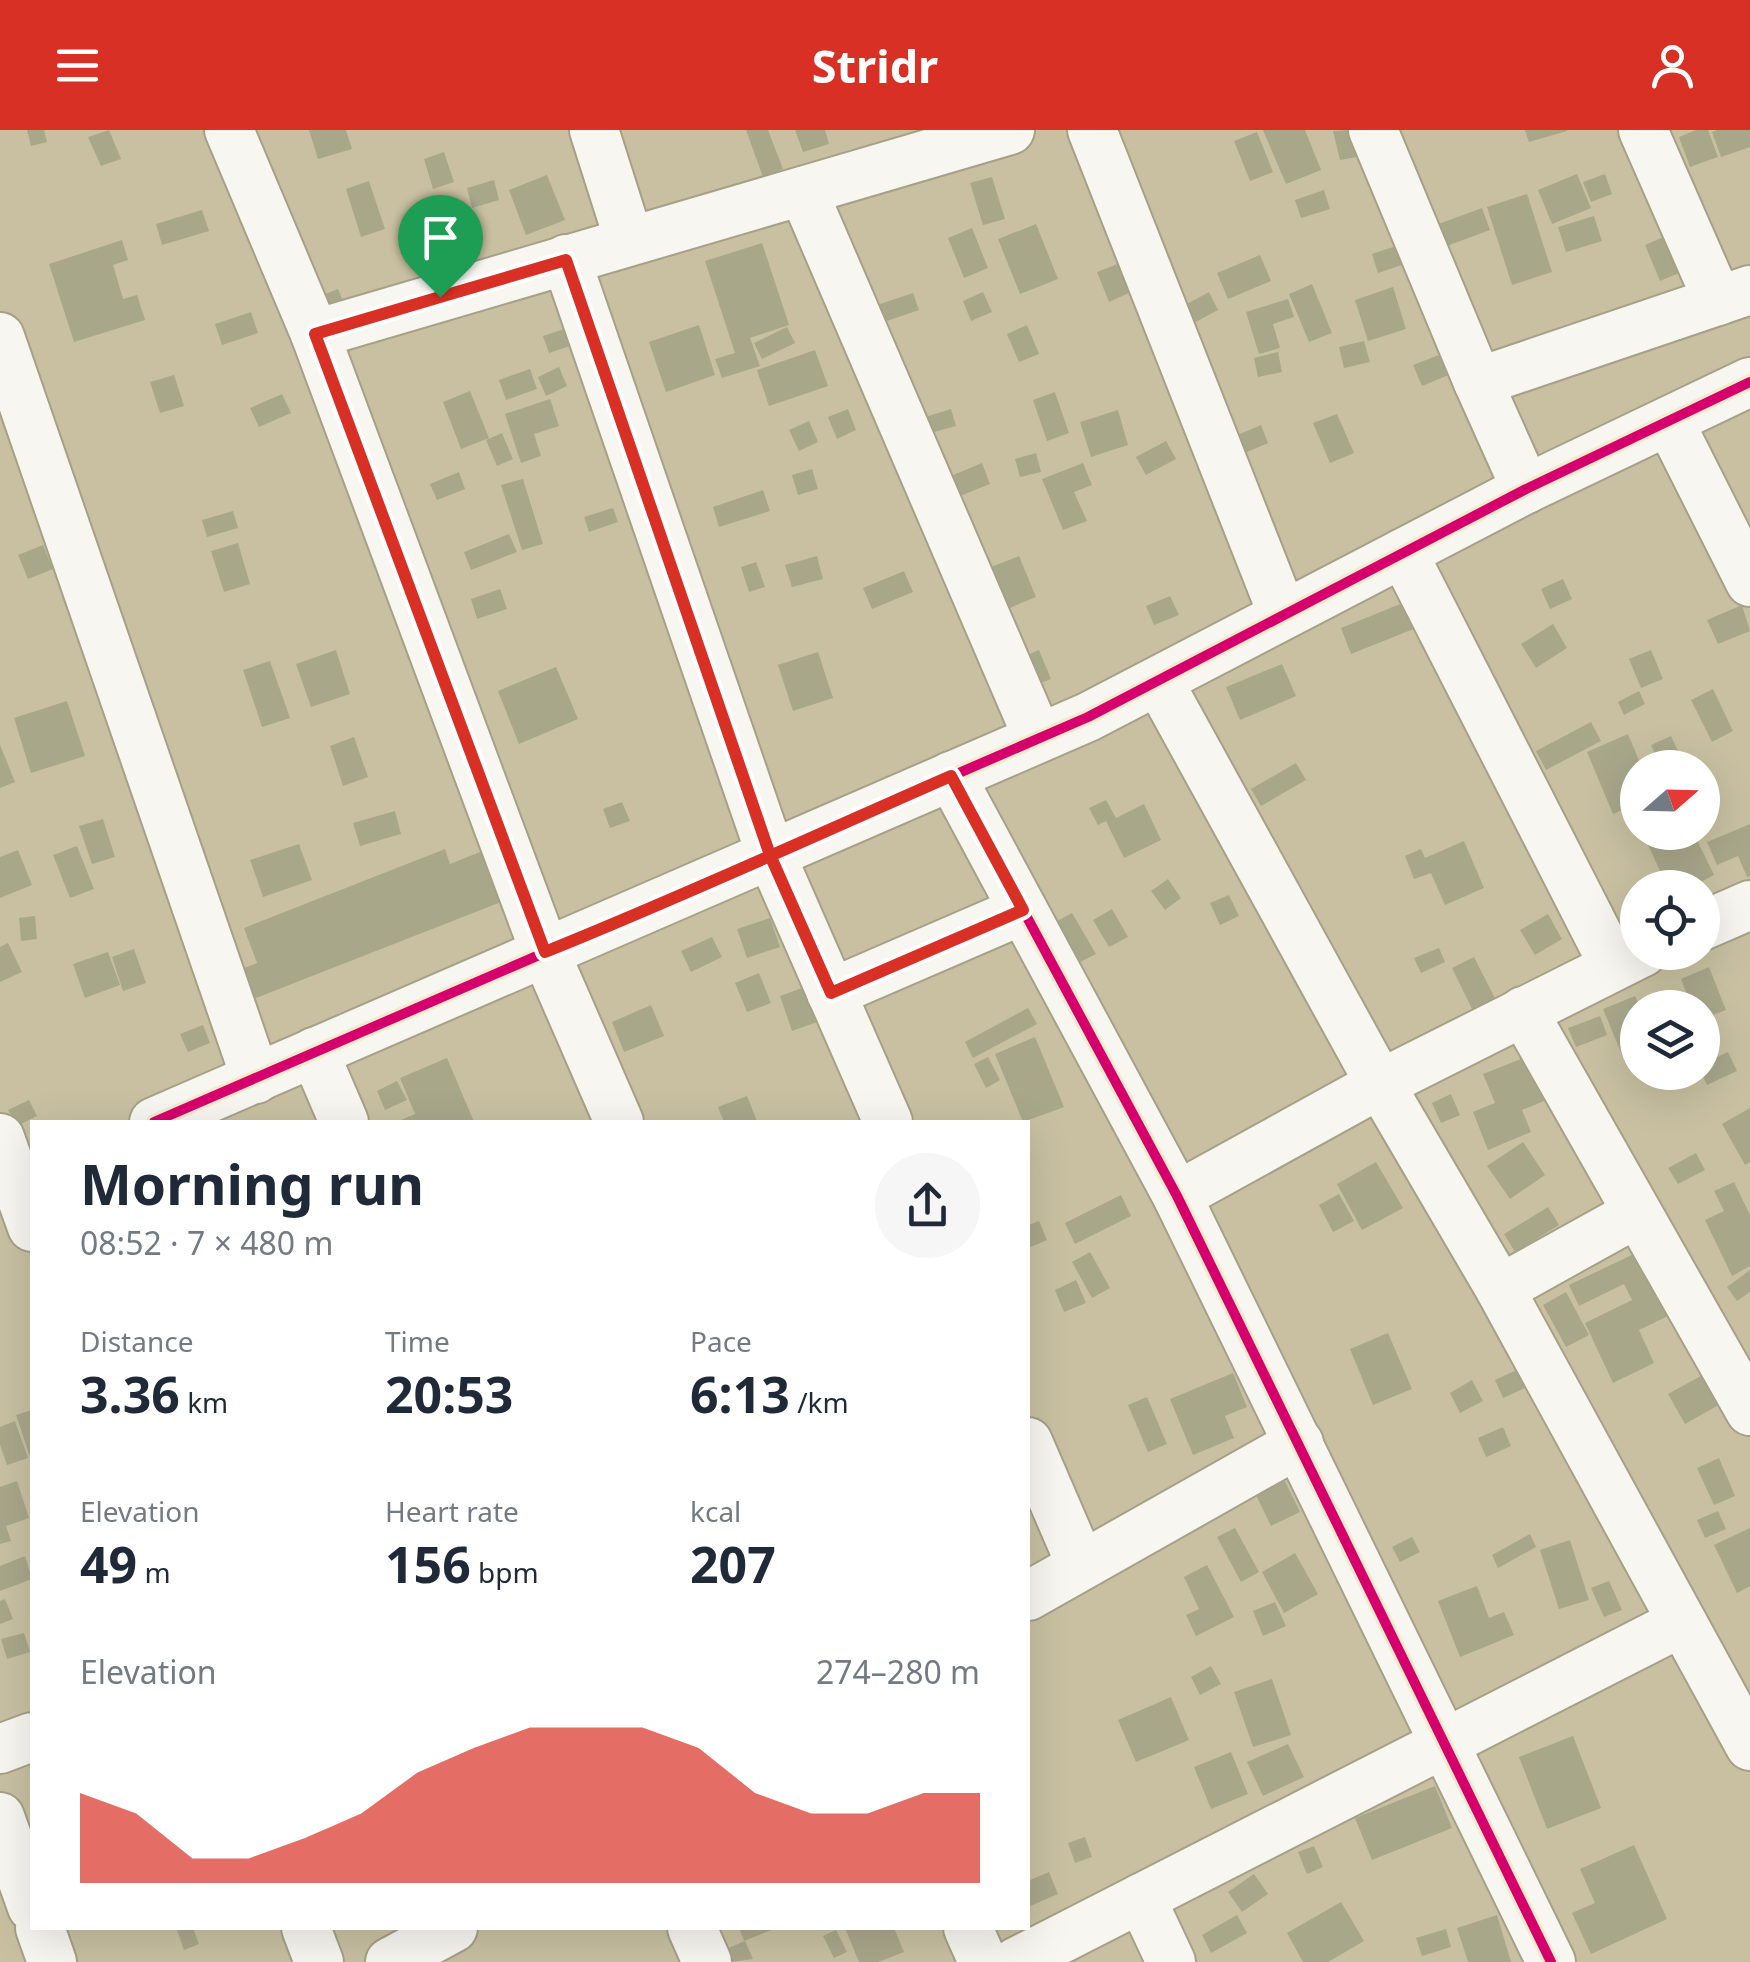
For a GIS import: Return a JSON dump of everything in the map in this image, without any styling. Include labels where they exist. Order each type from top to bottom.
[{"type":"street","points":[[229,130],[315,334],[545,952],[618,1120]]},
{"type":"street","points":[[594,130],[630,240]]},
{"type":"street","points":[[315,334],[803,191],[898,146],[1010,130]]},
{"type":"street","points":[[1092,130],[1283,615]]},
{"type":"street","points":[[1373,130],[1526,489]]},
{"type":"street","points":[[1478,382],[1734,295],[1644,130]]},
{"type":"street","points":[[803,191],[1038,738]]},
{"type":"street","points":[[566,260],[770,855],[887,1120]]},
{"type":"street","points":[[0,337],[9,394],[256,1078]]},
{"type":"street","points":[[159,1120],[1159,682],[1526,489],[1750,382]]},
{"type":"street","points":[[1669,421],[1750,582]]},
{"type":"street","points":[[1402,552],[1620,945]]},
{"type":"street","points":[[1159,682],[1380,1084],[1500,1288],[1750,1746]]},
{"type":"street","points":[[951,776],[1176,1196],[1551,1962]]},
{"type":"street","points":[[1720,918],[1750,905]]},
{"type":"street","points":[[831,993],[1023,910]]},
{"type":"street","points":[[1176,1196],[1380,1084],[1620,963]]},
{"type":"street","points":[[1522,1011],[1750,1411]]},
{"type":"street","points":[[314,1052],[343,1120]]},
{"type":"street","points":[[12,1169],[30,1221]]},
{"type":"street","points":[[1500,1288],[1638,1213]]},
{"type":"street","points":[[1030,1595],[1299,1443]]},
{"type":"street","points":[[1030,1447],[1082,1566]]},
{"type":"street","points":[[1016,1962],[1682,1622]]},
{"type":"street","points":[[0,1749],[30,1738]]},
{"type":"street","points":[[0,1817],[30,1901]]},
{"type":"street","points":[[1141,1898],[1170,1962]]},
{"type":"street","points":[[41,1930],[52,1962]]},
{"type":"street","points":[[307,1930],[320,1962]]},
{"type":"street","points":[[693,1930],[707,1962]]},
{"type":"street","points":[[969,1930],[983,1962]]},
{"type":"street","points":[[390,1962],[444,1942]]},
{"type":"building","points":[[27,130],[44,130],[47,142],[31,146]]},
{"type":"building","points":[[109,130],[121,159],[101,166],[88,137]]},
{"type":"building","points":[[309,130],[346,130],[352,149],[318,159]]},
{"type":"building","points":[[746,130],[768,130],[783,169],[763,177]]},
{"type":"building","points":[[795,130],[825,130],[829,144],[803,152]]},
{"type":"building","points":[[1263,130],[1305,130],[1321,170],[1286,184]]},
{"type":"building","points":[[1351,130],[1357,157],[1340,160],[1333,131]]},
{"type":"building","points":[[1525,130],[1567,130],[1567,131],[1529,142]]},
{"type":"building","points":[[1708,130],[1718,157],[1690,167],[1679,137]]},
{"type":"building","points":[[1750,130],[1750,147],[1721,157],[1712,132]]},
{"type":"building","points":[[1257,132],[1273,172],[1250,181],[1234,141]]},
{"type":"building","points":[[444,152],[454,182],[433,189],[424,159]]},
{"type":"building","points":[[1577,174],[1591,208],[1552,224],[1538,190]]},
{"type":"building","points":[[1605,174],[1612,194],[1591,202],[1583,182]]},
{"type":"building","points":[[547,175],[565,220],[526,235],[509,190]]},
{"type":"building","points":[[992,177],[1005,219],[983,225],[970,183]]},
{"type":"building","points":[[494,180],[499,200],[472,208],[467,188]]},
{"type":"building","points":[[369,181],[385,229],[361,237],[346,189]]},
{"type":"building","points":[[1324,190],[1330,209],[1301,218],[1295,200]]},
{"type":"building","points":[[1527,194],[1552,272],[1512,285],[1487,207]]},
{"type":"building","points":[[1482,208],[1490,230],[1444,247],[1436,225]]},
{"type":"building","points":[[202,210],[209,231],[162,245],[156,224]]},
{"type":"building","points":[[1594,216],[1602,241],[1566,252],[1558,227]]},
{"type":"building","points":[[1036,224],[1058,279],[1020,294],[998,239]]},
{"type":"building","points":[[972,228],[988,268],[964,278],[948,238]]},
{"type":"building","points":[[1668,235],[1684,271],[1660,281],[1645,245]]},
{"type":"building","points":[[122,240],[128,260],[113,265],[123,299],[137,295],[145,320],[74,342],[49,264]]},
{"type":"building","points":[[762,243],[789,325],[750,338],[760,366],[722,378],[715,359],[735,353],[705,261]]},
{"type":"building","points":[[1396,246],[1402,265],[1378,273],[1372,254]]},
{"type":"building","points":[[1260,255],[1271,281],[1228,299],[1217,273]]},
{"type":"building","points":[[1120,263],[1131,292],[1109,302],[1097,272]]},
{"type":"building","points":[[1312,284],[1332,333],[1309,342],[1289,294]]},
{"type":"building","points":[[1393,287],[1406,329],[1368,341],[1355,300]]},
{"type":"building","points":[[338,289],[348,313],[326,322],[316,298]]},
{"type":"building","points":[[983,292],[992,312],[971,321],[963,301]]},
{"type":"building","points":[[1209,292],[1218,310],[1194,323],[1185,305]]},
{"type":"building","points":[[913,293],[919,310],[875,325],[868,308]]},
{"type":"building","points":[[1288,299],[1294,317],[1273,324],[1280,348],[1259,354],[1246,312]]},
{"type":"building","points":[[251,312],[258,333],[222,345],[215,324]]},
{"type":"building","points":[[699,325],[715,375],[666,392],[649,342]]},
{"type":"building","points":[[1027,325],[1039,354],[1019,362],[1007,334]]},
{"type":"building","points":[[787,327],[795,343],[762,359],[754,343]]},
{"type":"building","points":[[567,328],[573,345],[549,353],[543,336]]},
{"type":"building","points":[[1364,341],[1370,362],[1344,368],[1339,347]]},
{"type":"building","points":[[815,350],[828,386],[769,406],[757,370]]},
{"type":"building","points":[[1278,352],[1282,372],[1258,377],[1254,358]]},
{"type":"building","points":[[1444,353],[1451,374],[1422,386],[1413,365]]},
{"type":"building","points":[[559,367],[567,386],[546,396],[538,377]]},
{"type":"building","points":[[530,369],[537,389],[506,400],[499,380]]},
{"type":"building","points":[[174,375],[184,406],[160,413],[150,382]]},
{"type":"building","points":[[470,391],[489,438],[461,449],[443,402]]},
{"type":"building","points":[[1055,392],[1069,433],[1047,441],[1033,400]]},
{"type":"building","points":[[282,394],[291,413],[259,427],[250,408]]},
{"type":"building","points":[[550,399],[559,426],[534,434],[541,456],[521,463],[505,414]]},
{"type":"building","points":[[848,409],[856,430],[837,439],[828,417]]},
{"type":"building","points":[[951,409],[956,426],[923,435],[919,419]]},
{"type":"building","points":[[1118,410],[1128,445],[1091,457],[1080,422]]},
{"type":"building","points":[[1337,414],[1354,453],[1330,463],[1313,423]]},
{"type":"building","points":[[809,421],[818,442],[799,451],[789,430]]},
{"type":"building","points":[[1261,425],[1268,443],[1240,455],[1233,437]]},
{"type":"building","points":[[502,433],[513,459],[497,466],[486,440]]},
{"type":"building","points":[[1166,441],[1176,459],[1146,475],[1136,457]]},
{"type":"building","points":[[1036,453],[1041,472],[1020,477],[1015,459]]},
{"type":"building","points":[[982,463],[990,484],[955,498],[946,478]]},
{"type":"building","points":[[1083,463],[1092,485],[1074,492],[1087,521],[1063,530],[1042,479]]},
{"type":"building","points":[[812,469],[818,489],[798,495],[792,475]]},
{"type":"building","points":[[459,472],[465,489],[437,500],[430,484]]},
{"type":"building","points":[[523,479],[543,544],[522,550],[501,485]]},
{"type":"building","points":[[763,490],[770,511],[719,527],[713,507]]},
{"type":"building","points":[[613,508],[618,522],[589,532],[584,517]]},
{"type":"building","points":[[233,511],[238,528],[207,537],[202,520]]},
{"type":"building","points":[[509,534],[517,552],[471,570],[464,552]]},
{"type":"building","points":[[238,543],[250,584],[224,592],[211,551]]},
{"type":"building","points":[[43,545],[53,569],[28,579],[18,555]]},
{"type":"building","points":[[817,556],[823,579],[792,587],[785,565]]},
{"type":"building","points":[[1019,556],[1036,597],[995,614],[978,572]]},
{"type":"building","points":[[756,562],[765,587],[749,592],[741,567]]},
{"type":"building","points":[[904,571],[913,592],[872,609],[863,588]]},
{"type":"building","points":[[1563,579],[1572,599],[1550,609],[1541,589]]},
{"type":"building","points":[[500,589],[507,609],[477,619],[471,599]]},
{"type":"building","points":[[1170,596],[1179,615],[1154,625],[1146,606]]},
{"type":"building","points":[[1410,600],[1421,626],[1351,654],[1341,628]]},
{"type":"building","points":[[1742,605],[1750,631],[1718,644],[1707,620]]},
{"type":"building","points":[[1553,624],[1567,648],[1536,668],[1521,644]]},
{"type":"building","points":[[336,650],[350,694],[311,707],[296,664]]},
{"type":"building","points":[[1039,650],[1051,679],[1031,687],[1019,659]]},
{"type":"building","points":[[1651,650],[1663,679],[1641,688],[1629,659]]},
{"type":"building","points":[[818,652],[833,698],[793,711],[778,665]]},
{"type":"building","points":[[270,661],[290,718],[262,727],[243,670]]},
{"type":"building","points":[[1282,664],[1296,696],[1240,720],[1226,687]]},
{"type":"building","points":[[556,667],[578,719],[519,744],[498,691]]},
{"type":"building","points":[[1713,689],[1733,731],[1712,742],[1691,700]]},
{"type":"building","points":[[1639,691],[1645,704],[1624,715],[1618,702]]},
{"type":"building","points":[[67,701],[85,756],[31,773],[14,718]]},
{"type":"building","points":[[1591,722],[1601,741],[1546,770],[1536,751]]},
{"type":"building","points":[[1628,734],[1635,750],[1620,750],[1620,811],[1613,814],[1587,752]]},
{"type":"building","points":[[1671,736],[1678,750],[1653,750],[1651,745]]},
{"type":"building","points":[[354,737],[368,777],[343,786],[330,746]]},
{"type":"building","points":[[0,745],[15,782],[0,788]]},
{"type":"building","points":[[1296,763],[1306,780],[1261,806],[1251,789]]},
{"type":"building","points":[[1106,800],[1116,818],[1144,804],[1161,840],[1124,858],[1106,821],[1098,825],[1089,808]]},
{"type":"building","points":[[622,802],[630,821],[610,828],[603,809]]},
{"type":"building","points":[[395,811],[401,834],[360,846],[353,823]]},
{"type":"building","points":[[103,819],[115,857],[92,864],[79,826]]},
{"type":"building","points":[[1750,824],[1750,876],[1747,877],[1738,856],[1717,865],[1710,850],[1720,850],[1720,837]]},
{"type":"building","points":[[1464,841],[1484,888],[1445,905],[1431,873],[1414,879],[1405,856],[1421,849],[1425,858]]},
{"type":"building","points":[[299,844],[312,880],[263,897],[250,860]]},
{"type":"building","points":[[77,846],[94,889],[70,898],[53,855]]},
{"type":"building","points":[[495,846],[514,897],[251,1000],[239,970],[257,963],[244,928],[445,849],[450,864]]},
{"type":"building","points":[[18,850],[32,885],[0,898],[0,857]]},
{"type":"building","points":[[1650,850],[1702,850],[1712,870],[1660,870]]},
{"type":"building","points":[[1168,879],[1181,898],[1165,910],[1151,891]]},
{"type":"building","points":[[1229,895],[1239,916],[1220,925],[1210,903]]},
{"type":"building","points":[[1112,909],[1128,937],[1109,947],[1093,920]]},
{"type":"building","points":[[1072,913],[1096,954],[1078,963],[1054,923]]},
{"type":"building","points":[[1548,914],[1562,939],[1535,955],[1520,930]]},
{"type":"building","points":[[35,916],[37,939],[21,941],[19,918]]},
{"type":"building","points":[[770,918],[780,947],[747,958],[737,929]]},
{"type":"building","points":[[712,937],[722,957],[691,972],[681,951]]},
{"type":"building","points":[[8,943],[22,972],[0,982],[0,947]]},
{"type":"building","points":[[1439,948],[1445,962],[1421,973],[1414,958]]},
{"type":"building","points":[[134,949],[146,983],[123,991],[112,957]]},
{"type":"building","points":[[108,952],[120,985],[85,998],[73,964]]},
{"type":"building","points":[[1474,957],[1499,1006],[1476,1017],[1452,968]]},
{"type":"building","points":[[1710,970],[1718,990],[1685,990],[1681,979]]},
{"type":"building","points":[[759,973],[771,1003],[747,1012],[735,983]]},
{"type":"building","points":[[805,987],[817,1022],[792,1031],[780,996]]},
{"type":"building","points":[[1620,1002],[1620,1050],[1603,1009]]},
{"type":"building","points":[[651,1005],[664,1036],[624,1052],[612,1022]]},
{"type":"building","points":[[1028,1008],[1037,1024],[973,1058],[965,1042]]},
{"type":"building","points":[[1600,1016],[1607,1035],[1576,1047],[1568,1028]]},
{"type":"building","points":[[203,1025],[210,1043],[188,1052],[180,1034]]},
{"type":"building","points":[[1035,1037],[1064,1107],[1022,1120],[995,1054]]},
{"type":"building","points":[[1728,1052],[1737,1071],[1720,1079],[1720,1056]]},
{"type":"building","points":[[988,1057],[1000,1080],[986,1088],[974,1064]]},
{"type":"building","points":[[1526,1057],[1544,1101],[1522,1110],[1531,1132],[1488,1150],[1473,1112],[1495,1103],[1483,1074]]},
{"type":"building","points":[[447,1058],[473,1120],[401,1120],[415,1114],[400,1078]]},
{"type":"building","points":[[397,1081],[407,1100],[385,1110],[377,1091]]},
{"type":"building","points":[[1451,1094],[1460,1115],[1441,1123],[1432,1103]]},
{"type":"building","points":[[747,1096],[757,1120],[723,1120],[718,1107]]},
{"type":"building","points":[[29,1100],[37,1116],[17,1126],[8,1110]]},
{"type":"building","points":[[1750,1108],[1750,1162],[1745,1165],[1722,1124]]},
{"type":"building","points":[[1523,1142],[1545,1175],[1510,1199],[1487,1166]]},
{"type":"building","points":[[1696,1153],[1705,1170],[1678,1184],[1668,1168]]},
{"type":"building","points":[[1376,1162],[1403,1208],[1362,1230],[1337,1184]]},
{"type":"building","points":[[1734,1182],[1750,1215],[1750,1266],[1732,1276],[1705,1220],[1724,1211],[1714,1191]]},
{"type":"building","points":[[1339,1194],[1354,1221],[1333,1232],[1319,1205]]},
{"type":"building","points":[[1121,1195],[1131,1216],[1075,1244],[1065,1223]]},
{"type":"building","points":[[1548,1207],[1559,1225],[1515,1252],[1504,1234]]},
{"type":"building","points":[[1039,1221],[1047,1240],[1030,1247],[1030,1224]]},
{"type":"building","points":[[1090,1252],[1110,1288],[1092,1298],[1072,1262]]},
{"type":"building","points":[[1638,1252],[1668,1316],[1639,1330],[1654,1363],[1613,1383],[1585,1323],[1632,1300],[1624,1284],[1579,1306],[1569,1285]]},
{"type":"building","points":[[1750,1270],[1750,1292],[1737,1301],[1727,1287]]},
{"type":"building","points":[[1076,1280],[1086,1303],[1064,1312],[1055,1290]]},
{"type":"building","points":[[1566,1292],[1589,1335],[1566,1347],[1543,1305]]},
{"type":"building","points":[[1388,1333],[1412,1389],[1373,1405],[1350,1349]]},
{"type":"building","points":[[1521,1368],[1529,1386],[1503,1398],[1495,1380]]},
{"type":"building","points":[[1708,1372],[1724,1402],[1685,1424],[1668,1394]]},
{"type":"building","points":[[1233,1373],[1247,1407],[1225,1416],[1234,1438],[1193,1455],[1170,1399]]},
{"type":"building","points":[[1472,1380],[1483,1401],[1460,1413],[1450,1393]]},
{"type":"building","points":[[1147,1397],[1167,1444],[1148,1452],[1128,1405]]},
{"type":"building","points":[[30,1411],[30,1457],[16,1415]]},
{"type":"building","points":[[15,1421],[28,1458],[7,1465],[0,1445],[0,1427]]},
{"type":"building","points":[[1503,1427],[1511,1446],[1486,1457],[1478,1438]]},
{"type":"building","points":[[1719,1458],[1735,1496],[1714,1505],[1697,1468]]},
{"type":"building","points":[[17,1481],[29,1518],[6,1526],[11,1541],[0,1544],[0,1487]]},
{"type":"building","points":[[1285,1481],[1300,1512],[1271,1526],[1256,1495]]},
{"type":"building","points":[[1718,1511],[1726,1529],[1705,1538],[1697,1520]]},
{"type":"building","points":[[1235,1528],[1259,1572],[1241,1582],[1217,1537]]},
{"type":"building","points":[[1750,1528],[1750,1586],[1737,1593],[1714,1545]]},
{"type":"building","points":[[1530,1534],[1536,1547],[1498,1568],[1492,1555]]},
{"type":"building","points":[[1412,1537],[1420,1552],[1400,1562],[1392,1547]]},
{"type":"building","points":[[1570,1540],[1589,1600],[1559,1609],[1540,1550]]},
{"type":"building","points":[[1295,1553],[1318,1594],[1284,1613],[1262,1572]]},
{"type":"building","points":[[25,1556],[30,1580],[0,1591],[0,1566]]},
{"type":"building","points":[[1207,1565],[1234,1617],[1196,1636],[1186,1615],[1199,1609],[1184,1577]]},
{"type":"building","points":[[1609,1581],[1622,1610],[1604,1617],[1591,1588]]},
{"type":"building","points":[[1477,1586],[1489,1618],[1504,1612],[1514,1635],[1460,1657],[1438,1601]]},
{"type":"building","points":[[5,1599],[13,1619],[0,1624],[0,1601]]},
{"type":"building","points":[[1275,1602],[1286,1626],[1263,1636],[1253,1611]]},
{"type":"building","points":[[24,1633],[30,1652],[7,1659],[1,1639]]},
{"type":"building","points":[[1211,1666],[1221,1684],[1200,1695],[1191,1677]]},
{"type":"building","points":[[1272,1679],[1291,1735],[1253,1747],[1234,1692]]},
{"type":"building","points":[[1171,1697],[1189,1740],[1136,1762],[1118,1720]]},
{"type":"building","points":[[1573,1736],[1601,1808],[1547,1829],[1519,1757]]},
{"type":"building","points":[[1288,1744],[1304,1777],[1263,1796],[1247,1762]]},
{"type":"building","points":[[1231,1752],[1248,1794],[1211,1809],[1194,1767]]},
{"type":"building","points":[[1435,1786],[1452,1828],[1372,1860],[1355,1818]]},
{"type":"building","points":[[1085,1837],[1092,1857],[1075,1863],[1068,1843]]},
{"type":"building","points":[[1634,1845],[1667,1919],[1591,1954],[1572,1913],[1595,1903],[1580,1869]]},
{"type":"building","points":[[1314,1846],[1323,1867],[1307,1874],[1298,1852]]},
{"type":"building","points":[[1049,1872],[1058,1894],[1030,1906],[1030,1880]]},
{"type":"building","points":[[1254,1874],[1268,1894],[1242,1912],[1228,1892]]},
{"type":"building","points":[[1341,1902],[1364,1941],[1328,1962],[1303,1962],[1287,1933]]},
{"type":"building","points":[[1237,1915],[1247,1933],[1211,1953],[1202,1935]]},
{"type":"building","points":[[1497,1915],[1511,1962],[1468,1962],[1457,1928]]},
{"type":"building","points":[[1446,1929],[1451,1947],[1422,1956],[1416,1938]]},
{"type":"building","points":[[177,1930],[194,1930],[199,1944],[184,1950]]},
{"type":"building","points":[[740,1930],[771,1930],[744,1941]]},
{"type":"building","points":[[836,1930],[847,1952],[834,1958],[823,1936]]},
{"type":"building","points":[[846,1930],[895,1930],[904,1952],[878,1962],[859,1962]]},
{"type":"building","points":[[745,1941],[753,1959],[730,1962],[724,1950]]},
{"type":"cycle path","points":[[159,1120],[1088,717],[1526,489],[1750,382]]},
{"type":"cycle path","points":[[951,776],[1177,1196],[1551,1962]]},
{"type":"route","points":[[440,297],[315,334],[545,952],[600,930],[770,855],[861,816],[951,776],[1023,910],[831,993],[770,855],[566,260],[440,297]]}]
